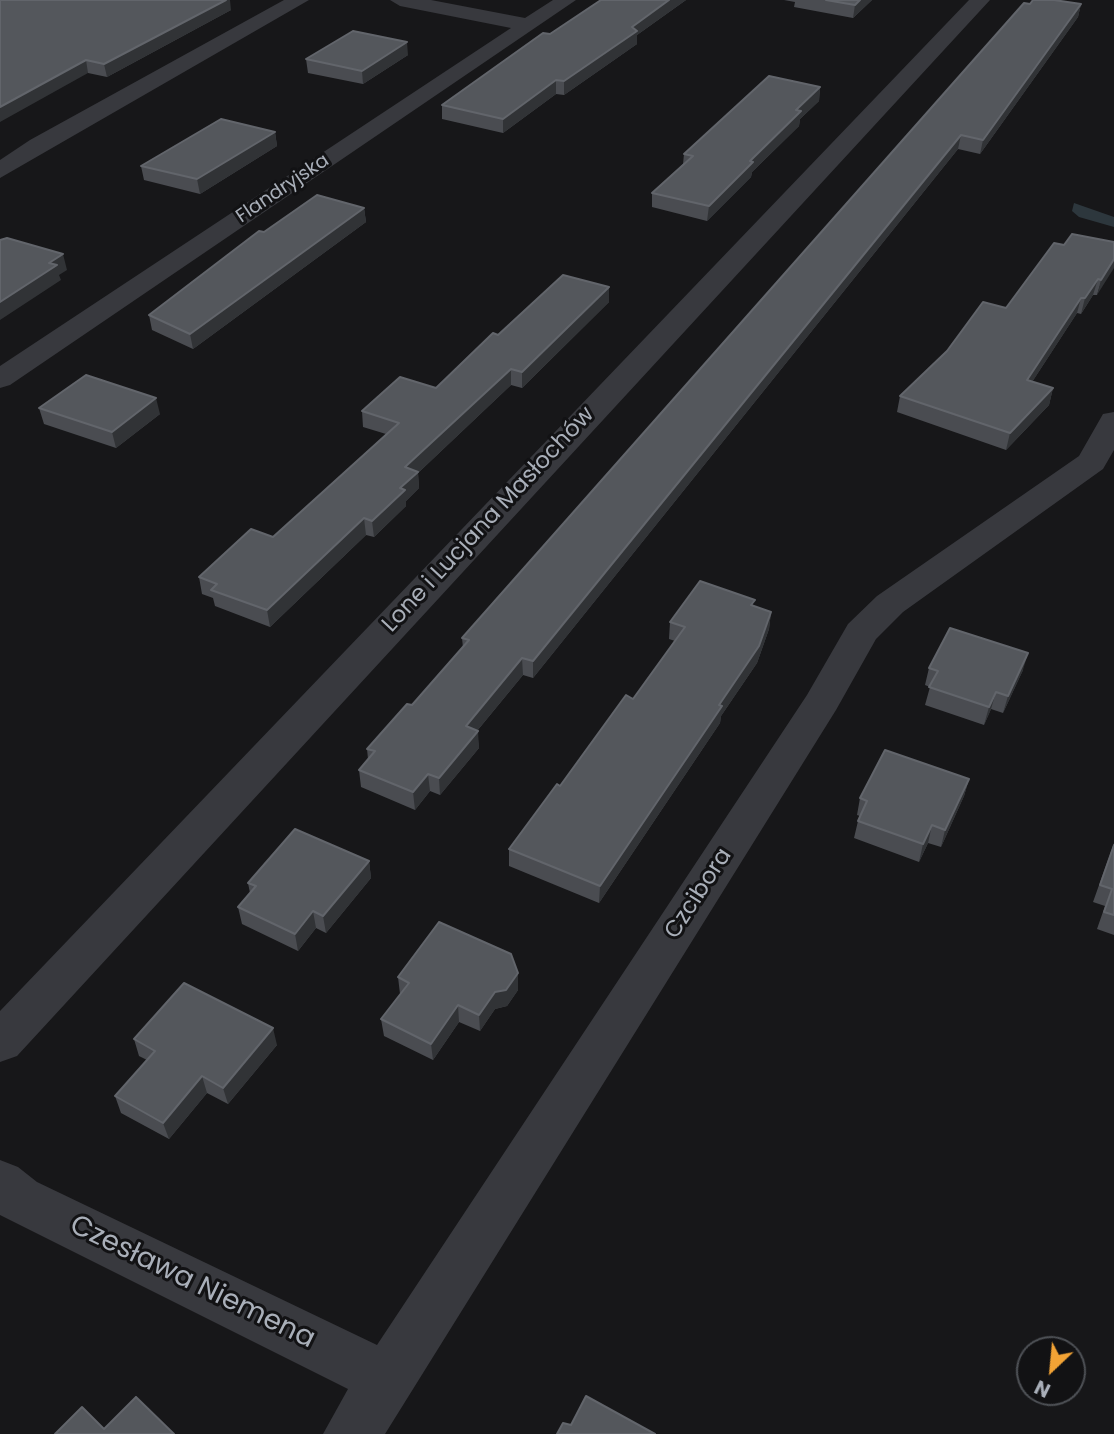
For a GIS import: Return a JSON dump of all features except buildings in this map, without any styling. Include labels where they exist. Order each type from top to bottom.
[{"type":"street","points":[[0,171],[38,145],[299,0]]},
{"type":"street","points":[[400,0],[528,25]]},
{"type":"street","name":"Flandryjska","points":[[0,379],[566,0]]},
{"type":"street","name":"Lone i Lucjana Masłochów","points":[[0,1042],[980,0]]},
{"type":"street","name":"Czcibora","points":[[352,1434],[823,701],[861,632],[890,604],[1103,464],[1114,421]]},
{"type":"street","name":"Czesława Niemena","points":[[0,1183],[19,1199],[388,1378]]},
{"type":"shaded area","points":[[1074,203],[1114,217],[1114,227],[1079,217],[1072,211]]}]
